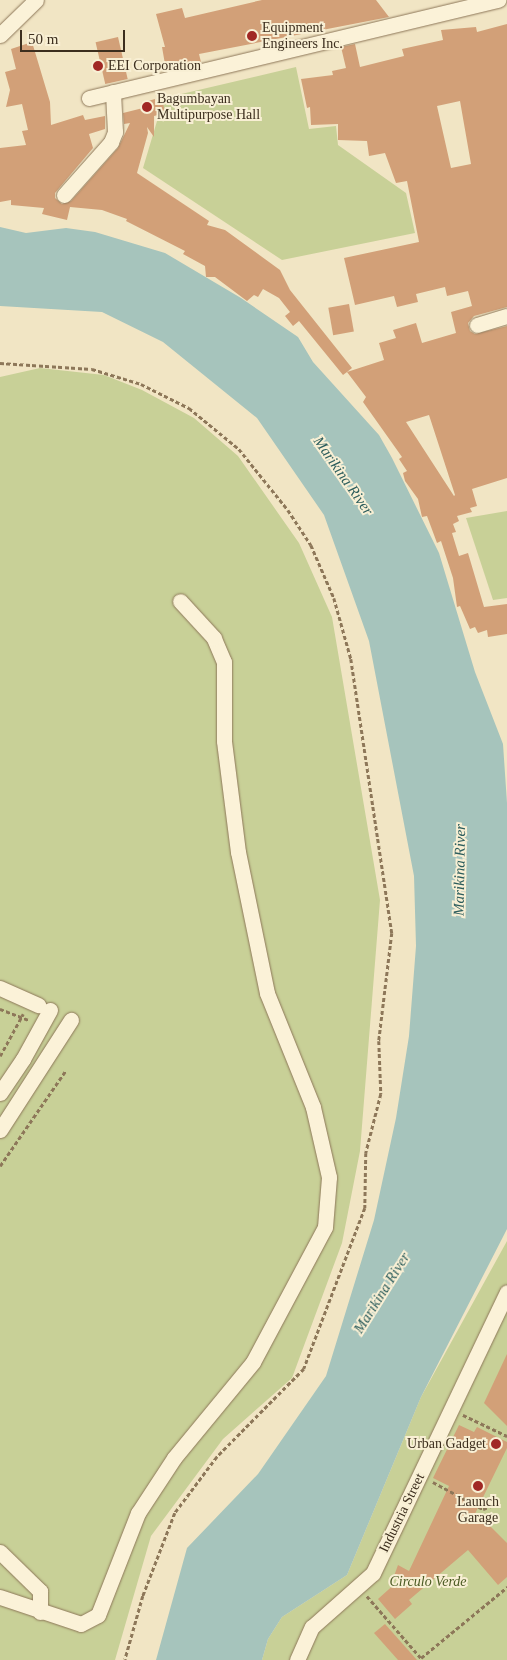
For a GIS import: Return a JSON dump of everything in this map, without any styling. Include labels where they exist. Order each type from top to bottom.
[{"type":"street","points":[[0,35],[36,0]]},
{"type":"street","points":[[88,98],[498,0]]},
{"type":"street","points":[[64,195],[111,142],[115,132],[110,93]]},
{"type":"street","points":[[477,325],[507,316]]},
{"type":"street","points":[[0,1597],[40,1612],[81,1624],[98,1615],[138,1512],[174,1458],[252,1362],[325,1227],[329,1177],[313,1107],[267,993],[238,852],[224,741],[224,662],[214,638],[180,601]]},
{"type":"street","points":[[0,988],[39,1005],[42,1025],[0,1093]]},
{"type":"street","points":[[0,1130],[71,1020]]},
{"type":"street","name":"Industria Street","points":[[297,1660],[312,1627],[360,1588],[373,1573],[507,1292]]},
{"type":"street","points":[[0,1552],[40,1591],[40,1612]]},
{"type":"path","points":[[0,362],[92,369],[141,384],[188,408],[239,449],[288,510],[311,545],[334,598],[351,659],[392,933],[379,1041],[381,1094],[366,1153],[365,1208],[304,1369],[217,1457],[175,1513],[143,1596],[125,1660]]},
{"type":"path","points":[[0,1056],[21,1017],[39,1005]]},
{"type":"path","points":[[0,1010],[42,1025]]},
{"type":"path","points":[[0,1166],[66,1070]]},
{"type":"path","points":[[452,1410],[507,1436]]},
{"type":"path","points":[[420,1476],[483,1509],[501,1502]]},
{"type":"path","points":[[360,1588],[421,1658],[507,1587]]},
{"type":"green space","points":[[296,67],[309,129],[336,126],[338,145],[406,193],[415,233],[282,260],[143,168],[160,111],[160,99]]},
{"type":"green space","points":[[40,368],[104,375],[142,390],[194,418],[238,456],[299,543],[332,617],[380,900],[360,1151],[342,1243],[292,1378],[223,1439],[151,1536],[115,1660],[0,1660],[0,377]]},
{"type":"green space","points":[[507,511],[507,598],[493,600],[466,518]]},
{"type":"green space","name":"Circulo Verde","points":[[507,1241],[507,1660],[262,1660],[268,1639],[282,1617],[347,1575],[421,1397]]},
{"type":"water","name":"Marikina River","points":[[0,227],[26,233],[66,228],[95,232],[165,253],[241,298],[298,337],[313,362],[379,435],[392,458],[439,553],[475,672],[503,744],[507,803],[507,1229],[421,1397],[347,1575],[282,1617],[268,1639],[262,1660],[156,1660],[187,1548],[258,1474],[326,1376],[374,1220],[396,1118],[409,1036],[416,946],[414,876],[369,641],[324,515],[257,418],[163,342],[102,312],[0,306]]},
{"type":"building","name":"Equipment Engineers Inc.","points":[[262,0],[376,0],[389,17],[199,54],[201,62],[166,70],[162,47],[165,47],[156,14],[182,8],[185,18]]},
{"type":"building","points":[[507,24],[507,307],[474,316],[468,323],[470,331],[475,334],[507,326],[507,478],[472,489],[477,506],[470,508],[472,512],[457,516],[459,521],[453,524],[456,532],[452,533],[459,556],[468,553],[484,607],[507,604],[507,634],[488,637],[487,630],[478,633],[475,627],[470,629],[460,606],[457,607],[453,578],[441,541],[437,543],[427,516],[422,517],[418,499],[405,481],[403,473],[407,471],[399,459],[402,457],[363,402],[366,397],[347,372],[384,360],[379,343],[396,338],[393,330],[416,323],[422,343],[456,333],[451,312],[472,306],[468,291],[447,296],[445,287],[416,294],[418,302],[397,307],[394,296],[355,305],[344,258],[419,242],[407,181],[396,183],[385,153],[369,156],[367,141],[338,140],[338,124],[311,125],[310,107],[307,108],[301,79],[333,75],[332,71],[346,68],[341,47],[355,44],[360,67],[404,56],[402,49],[443,40],[441,30],[476,27],[477,32]],"holes":[[[460,101],[471,164],[451,168],[437,106]],[[429,415],[455,495],[454,496],[406,422]]]},
{"type":"building","points":[[118,37],[128,79],[105,84],[96,42]]},
{"type":"building","points":[[32,42],[50,102],[51,125],[83,115],[85,120],[105,116],[105,129],[89,134],[93,148],[55,193],[55,198],[62,204],[71,201],[118,148],[130,123],[124,124],[123,113],[143,108],[141,103],[155,99],[155,105],[163,103],[165,113],[154,116],[154,137],[147,127],[148,133],[137,173],[209,221],[207,225],[225,230],[280,270],[290,290],[352,368],[343,375],[299,321],[293,326],[285,316],[290,312],[279,298],[263,289],[258,297],[254,295],[247,301],[215,277],[206,277],[205,266],[183,254],[185,251],[126,221],[127,219],[102,210],[70,207],[67,220],[42,214],[44,208],[11,205],[11,200],[0,202],[0,148],[26,145],[22,131],[28,130],[22,104],[6,107],[10,90],[5,72],[16,69],[11,49]]},
{"type":"building","points":[[349,304],[354,332],[333,335],[328,308]]},
{"type":"building","points":[[507,1354],[507,1426],[484,1403]]},
{"type":"building","points":[[459,1425],[474,1432],[477,1427],[507,1442],[507,1448],[471,1522],[488,1524],[507,1543],[507,1577],[498,1585],[468,1550],[409,1600],[412,1604],[395,1619],[378,1599],[398,1581],[394,1576],[398,1565],[409,1571],[449,1486],[433,1478]]},
{"type":"building","points":[[385,1624],[417,1660],[398,1660],[374,1633]]},
{"type":"place","name":"Equipment Engineers Inc.","points":[[252,36]]},
{"type":"place","name":"EEI Corporation","points":[[98,66]]},
{"type":"place","name":"Bagumbayan Multipurpose Hall","points":[[147,107]]},
{"type":"place","name":"Urban Gadget","points":[[496,1444]]},
{"type":"place","name":"Launch Garage","points":[[478,1486]]}]
